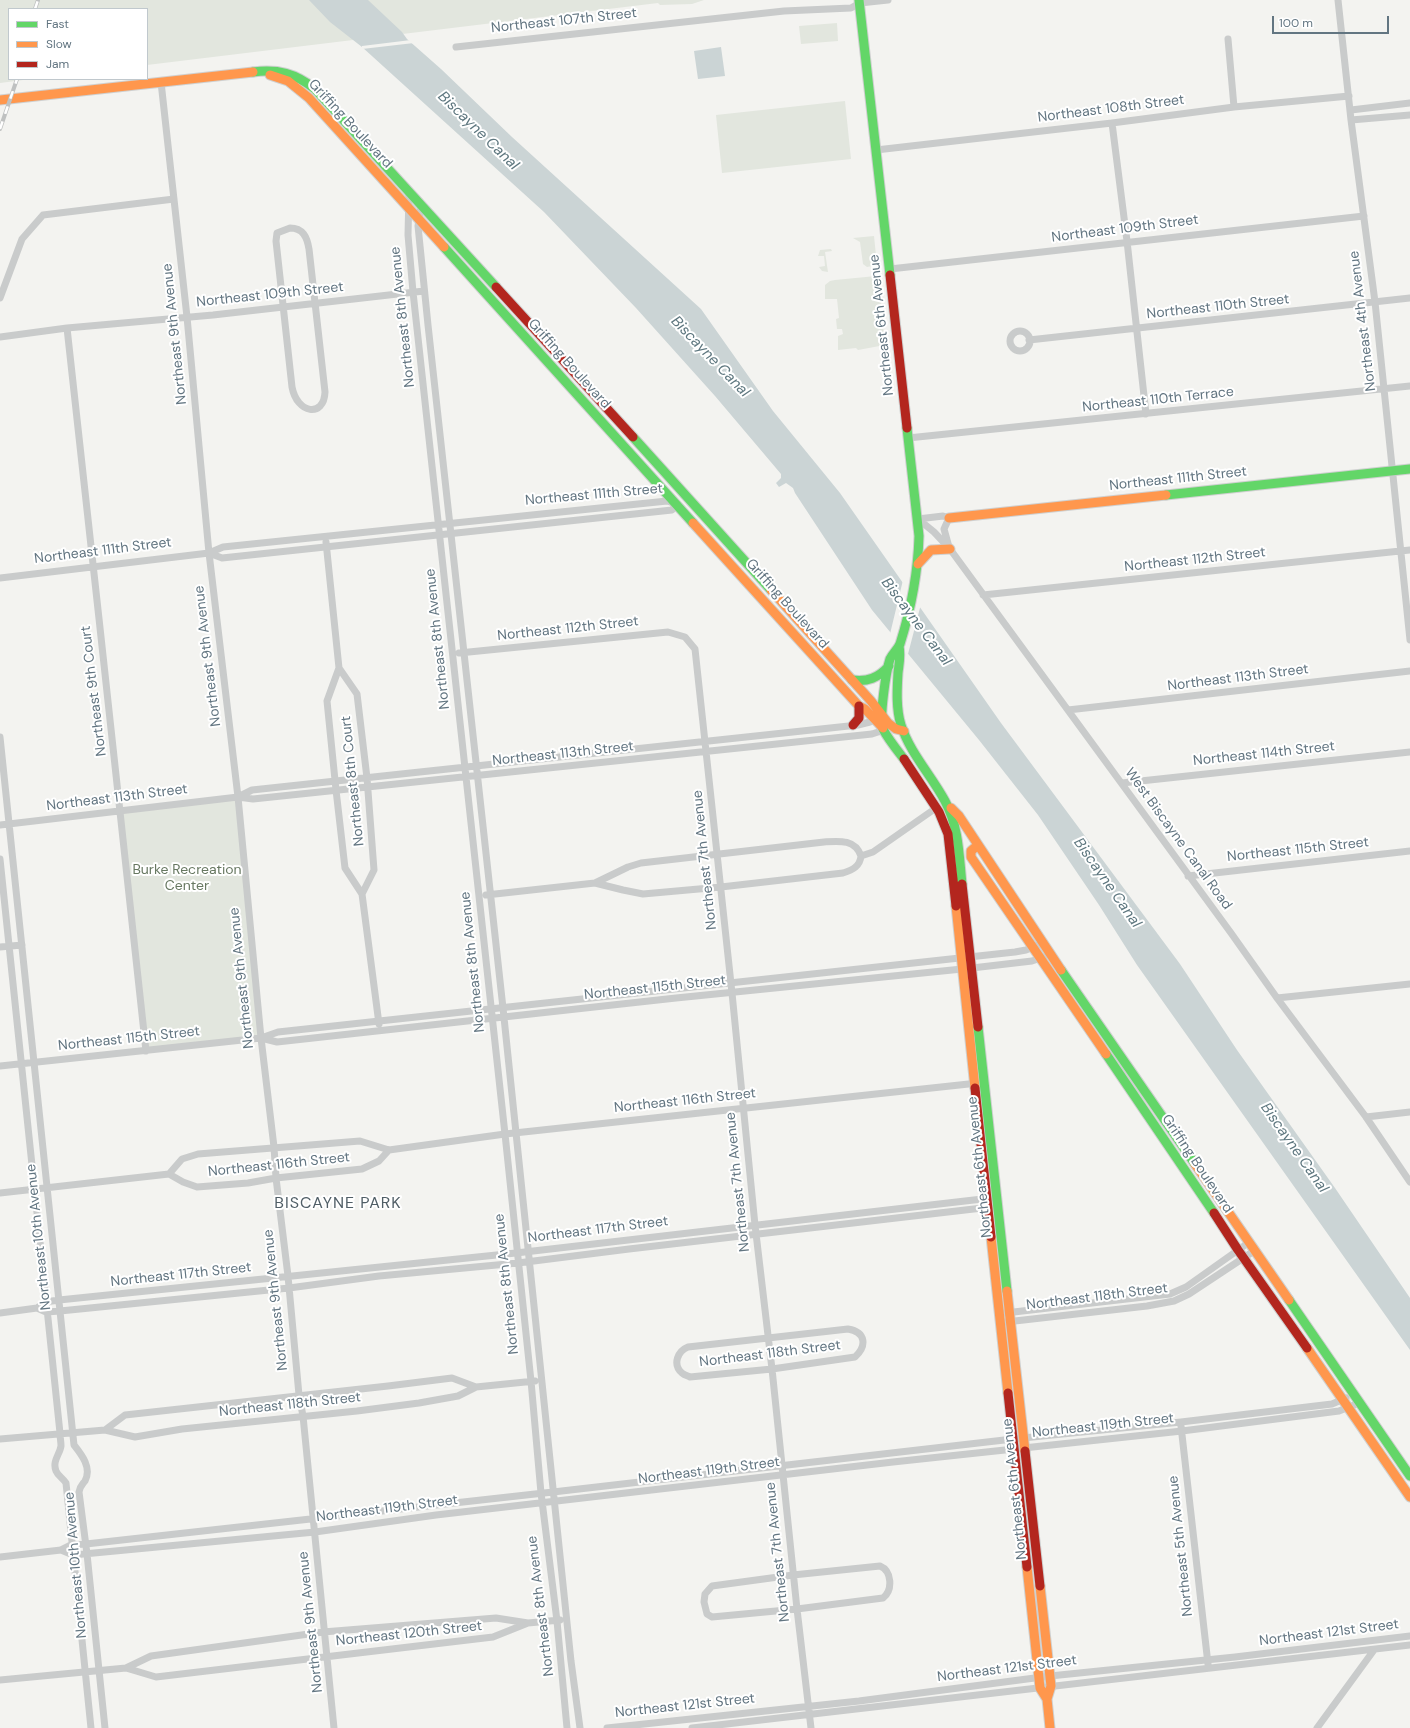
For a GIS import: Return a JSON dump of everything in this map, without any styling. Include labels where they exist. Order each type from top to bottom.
[{"type":"street","name":"Northeast 107th Street","points":[[456,47],[784,11],[851,8],[859,2],[888,0]]},
{"type":"street","name":"Northeast 4th Avenue","points":[[1338,0],[1350,110],[1375,302],[1391,471],[1410,640]]},
{"type":"street","name":"Northeast 6th Avenue","points":[[859,2],[918,519],[918,564],[899,646],[901,655],[898,670],[897,702],[899,716],[914,753],[948,805],[956,830],[965,957],[962,968],[974,1083],[1039,1683],[1047,1699],[1050,1728]]},
{"type":"street","points":[[1228,39],[1234,107]]},
{"type":"street","name":"Griffing Boulevard","points":[[254,72],[266,69],[292,74],[307,82],[323,96],[421,206],[871,701],[879,718],[886,726],[936,808],[945,827]]},
{"type":"street","points":[[0,100],[254,72]]},
{"type":"street","name":"Griffing Boulevard","points":[[254,72],[282,78],[309,98],[408,209],[481,287],[767,602],[859,706],[879,718]]},
{"type":"street","name":"Northeast 9th Avenue","points":[[161,82],[187,317],[209,553],[238,797],[261,1038],[288,1276],[299,1395],[303,1416],[323,1632],[327,1656],[334,1728]]},
{"type":"street","name":"Northeast 108th Street","points":[[876,150],[1112,123],[1234,107],[1349,96]]},
{"type":"street","points":[[1350,110],[1410,103]]},
{"type":"street","points":[[1352,120],[1410,115]]},
{"type":"street","points":[[1112,123],[1127,241],[1146,414]]},
{"type":"street","name":"Northeast 8th Avenue","points":[[409,192],[408,235],[413,292],[505,1134],[516,1253],[531,1381],[542,1504],[557,1621],[567,1728]]},
{"type":"street","points":[[0,298],[22,239],[42,215],[174,199]]},
{"type":"street","name":"Northeast 8th Avenue","points":[[421,206],[418,219],[424,291],[504,1017],[528,1262],[554,1502],[580,1728]]},
{"type":"street","name":"Northeast 109th Street","points":[[890,269],[1127,241],[1364,216]]},
{"type":"street","points":[[290,228],[300,230],[307,239],[324,397],[320,405],[314,409],[302,407],[296,401],[293,393],[283,307],[276,236],[280,231],[290,228]]},
{"type":"street","points":[[419,240],[424,236],[432,234]]},
{"type":"street","points":[[481,287],[489,280]]},
{"type":"street","name":"Northeast 109th Street","points":[[0,337],[67,328],[187,317],[424,291]]},
{"type":"street","name":"Northeast 110th Street","points":[[1030,340],[1410,298]]},
{"type":"street","name":"Northeast 9th Court","points":[[67,328],[92,566],[121,810],[146,1051]]},
{"type":"street","points":[[571,387],[580,380]]},
{"type":"street","name":"Northeast 110th Terrace","points":[[908,438],[1410,386]]},
{"type":"street","points":[[626,448],[635,441]]},
{"type":"street","name":"Northeast 111th Street","points":[[949,518],[1410,469]]},
{"type":"street","name":"Northeast 111th Street","points":[[0,578],[209,553],[223,547],[667,501],[677,504],[672,510],[222,558],[209,553]]},
{"type":"street","points":[[677,504],[691,503]]},
{"type":"street","points":[[918,519],[943,516],[949,518],[944,529],[950,549],[937,548],[931,550],[918,564]]},
{"type":"street","name":"West Biscayne Canal Road","points":[[918,519],[934,532],[950,549],[1122,783],[1277,998],[1366,1117],[1410,1182]]},
{"type":"street","name":"Northeast 8th Court","points":[[325,536],[338,668],[327,701],[336,790],[345,868],[362,894],[380,1030]]},
{"type":"street","name":"Northeast 112th Street","points":[[983,595],[1410,550]]},
{"type":"street","points":[[767,602],[775,594]]},
{"type":"street","name":"Northeast 112th Street","points":[[453,654],[662,632],[674,632],[685,637]]},
{"type":"street","name":"Northeast 7th Avenue","points":[[685,637],[693,645],[697,655],[755,1225],[811,1728]]},
{"type":"street","name":"Northeast 6th Avenue","points":[[879,718],[892,653],[899,646]]},
{"type":"street","points":[[852,680],[866,682],[873,680],[880,676],[889,666]]},
{"type":"street","name":"Northeast 8th Court","points":[[338,668],[357,694],[367,778],[374,870],[362,894]]},
{"type":"street","name":"Northeast 113th Street","points":[[1068,710],[1410,671]]},
{"type":"street","points":[[458,700],[469,700]]},
{"type":"street","points":[[886,726],[897,702]]},
{"type":"street","points":[[853,725],[859,718],[859,706]]},
{"type":"street","name":"Northeast 113th Street","points":[[238,797],[252,790],[705,742],[853,725],[879,718]]},
{"type":"street","name":"Griffing Boulevard","points":[[886,726],[904,731]]},
{"type":"street","name":"Northeast 113th Street","points":[[0,825],[238,797],[254,799],[872,734],[886,726]]},
{"type":"street","name":"Northeast 10th Avenue","points":[[0,737],[74,1445],[82,1455],[88,1470],[85,1481],[80,1486],[79,1492],[86,1544],[105,1728]]},
{"type":"street","name":"Northeast 114th Street","points":[[1122,783],[1410,752]]},
{"type":"street","name":"Griffing Boulevard","points":[[948,805],[959,816],[1050,954],[1410,1476]]},
{"type":"street","points":[[861,856],[873,852],[936,808]]},
{"type":"street","name":"Northeast 6th Avenue","points":[[945,827],[965,957],[972,968],[1050,1676],[1051,1686],[1047,1699]]},
{"type":"street","points":[[479,896],[595,883],[635,864],[717,854],[843,841],[853,844],[861,856]]},
{"type":"street","name":"Griffing Boulevard","points":[[978,845],[971,852],[971,857],[1194,1182],[1238,1250],[1344,1399],[1410,1497]]},
{"type":"street","name":"Northeast 115th Street","points":[[1188,876],[1410,851]]},
{"type":"street","points":[[595,883],[643,894],[721,887],[843,872],[858,865],[861,856]]},
{"type":"street","name":"Northeast 10th Avenue","points":[[0,859],[20,1064],[35,1189],[46,1312],[60,1433],[61,1446],[56,1458],[55,1468],[58,1475],[64,1479],[66,1483],[91,1728]]},
{"type":"street","name":"Northeast 115th Street","points":[[0,1066],[261,1038],[278,1032],[1026,950],[1043,943]]},
{"type":"street","points":[[0,947],[22,945]]},
{"type":"street","name":"Northeast 115th Street","points":[[261,1038],[277,1042],[972,968],[1040,958],[1050,954]]},
{"type":"street","points":[[1277,998],[1410,984]]},
{"type":"street","name":"Northeast 116th Street","points":[[389,1150],[379,1161],[362,1169],[276,1178],[248,1183],[197,1187],[183,1182],[169,1174],[182,1160],[198,1154],[360,1141],[389,1150],[505,1134],[984,1082]]},
{"type":"street","points":[[1366,1117],[1410,1112]]},
{"type":"street","points":[[0,1193],[169,1174]]},
{"type":"street","name":"Northeast 117th Street","points":[[0,1313],[37,1308],[45,1302],[59,1300],[516,1253],[755,1225],[998,1202]]},
{"type":"street","name":"Northeast 117th Street","points":[[37,1308],[46,1312],[60,1311],[289,1288],[379,1276],[528,1262],[756,1234],[987,1203]]},
{"type":"street","name":"Northeast 118th Street","points":[[1011,1317],[1170,1294],[1186,1286],[1248,1243]]},
{"type":"street","name":"Northeast 118th Street","points":[[1000,1318],[1146,1306],[1174,1301],[1189,1294],[1254,1251]]},
{"type":"street","name":"Northeast 118th Street","points":[[848,1329],[856,1330],[862,1336],[863,1343],[861,1351],[855,1357],[772,1369],[690,1377],[682,1373],[677,1366],[679,1353],[688,1347],[768,1337],[848,1329]]},
{"type":"street","name":"Northeast 118th Street","points":[[105,1430],[126,1415],[452,1378],[476,1387]]},
{"type":"street","name":"Northeast 118th Street","points":[[0,1439],[105,1430],[135,1437],[182,1429],[419,1403],[458,1396],[476,1387],[541,1380]]},
{"type":"street","name":"Northeast 119th Street","points":[[61,1550],[73,1555],[314,1532],[436,1515],[1014,1449],[1025,1443],[1332,1404],[1353,1395]]},
{"type":"street","name":"Northeast 119th Street","points":[[0,1557],[61,1550],[72,1546],[86,1544],[1013,1439],[1025,1443],[1182,1431],[1339,1411],[1359,1403]]},
{"type":"street","name":"Northeast 5th Avenue","points":[[1181,1422],[1208,1664]]},
{"type":"street","points":[[880,1566],[887,1572],[890,1581],[889,1591],[883,1598],[797,1609],[712,1617],[707,1614],[704,1602],[705,1594],[712,1586],[794,1575],[880,1566]]},
{"type":"street","name":"Northeast 120th Street","points":[[126,1668],[151,1656],[323,1632],[496,1618],[528,1623],[567,1620]]},
{"type":"street","name":"Northeast 120th Street","points":[[0,1680],[126,1668],[156,1677],[493,1637],[528,1623]]},
{"type":"street","name":"Northeast 121st Street","points":[[607,1728],[1039,1683],[1051,1686],[1194,1669],[1208,1664],[1410,1636]]},
{"type":"street","name":"Northeast 121st Street","points":[[692,1728],[810,1715],[1039,1683],[1050,1676],[1374,1650],[1410,1645]]},
{"type":"street","points":[[1317,1728],[1374,1650]]},
{"type":"green space","points":[[0,0],[704,0],[692,4],[660,5],[658,3],[148,65],[148,8],[8,8],[8,80],[23,80],[0,83]]},
{"type":"green space","points":[[837,23],[838,41],[801,44],[799,26]]},
{"type":"green space","points":[[845,101],[851,159],[722,173],[716,115]]},
{"type":"green space","points":[[874,236],[877,265],[867,267],[863,264],[860,242],[853,238]]},
{"type":"green space","points":[[831,249],[832,251],[825,252],[828,272],[822,271],[819,267],[825,266],[824,256],[818,256],[820,250]]},
{"type":"green space","points":[[878,276],[885,345],[858,350],[856,348],[838,350],[838,336],[843,334],[842,329],[837,329],[836,319],[839,318],[837,299],[825,299],[825,285],[830,281],[835,280]]},
{"type":"green space","name":"Burke Recreation Center","points":[[238,797],[261,1038],[146,1051],[121,810]]},
{"type":"water","name":"Biscayne Canal","points":[[309,0],[368,0],[402,32],[407,39],[441,69],[512,137],[701,309],[773,411],[840,493],[1001,723],[1180,964],[1237,1050],[1335,1188],[1410,1298],[1410,1350],[1137,965],[1099,905],[1038,815],[979,740],[872,610],[793,488],[786,483],[779,487],[776,483],[781,478],[781,474],[715,396],[636,308],[544,212],[362,47],[330,22]]},
{"type":"water","points":[[721,47],[725,76],[698,79],[694,51]]},
{"type":"pier","points":[[411,40],[414,43],[362,49],[362,46]]},
{"type":"pier","points":[[903,580],[921,604],[908,654],[890,634]]},
{"type":"railway","points":[[35,8],[38,0]]},
{"type":"railway","points":[[0,129],[17,80]]},
{"type":"traffic: fast","points":[[859,0],[890,275]]},
{"type":"traffic: fast","points":[[253,72],[270,71],[286,73],[300,79],[315,89],[496,287]]},
{"type":"traffic: fast","points":[[444,247],[693,523]]},
{"type":"traffic: fast","points":[[904,759],[883,729],[882,715],[888,665],[890,659],[900,644],[904,631],[911,604],[917,563],[919,536],[907,428]]},
{"type":"traffic: fast","points":[[633,437],[771,590]]},
{"type":"traffic: fast","points":[[1166,495],[1410,469]]},
{"type":"traffic: fast","points":[[899,646],[900,657],[897,699],[901,725],[915,754],[950,811],[958,842],[962,884]]},
{"type":"traffic: fast","points":[[852,680],[868,680],[881,674],[889,666]]},
{"type":"traffic: fast","points":[[1061,970],[1195,1164]]},
{"type":"traffic: fast","points":[[978,1027],[1007,1291]]},
{"type":"traffic: fast","points":[[1106,1054],[1214,1213]]},
{"type":"traffic: fast","points":[[1289,1300],[1410,1476]]},
{"type":"traffic: slow","points":[[0,100],[253,72]]},
{"type":"traffic: slow","points":[[270,75],[288,81],[309,98],[444,247]]},
{"type":"traffic: slow","points":[[949,518],[1166,495]]},
{"type":"traffic: slow","points":[[693,523],[859,706],[865,709],[883,728]]},
{"type":"traffic: slow","points":[[918,564],[931,550],[950,549]]},
{"type":"traffic: slow","points":[[771,590],[871,701],[888,723],[896,729],[904,731]]},
{"type":"traffic: slow","points":[[951,808],[959,816],[1061,970]]},
{"type":"traffic: slow","points":[[978,845],[971,851],[971,857],[1106,1054]]},
{"type":"traffic: slow","points":[[956,906],[975,1088]]},
{"type":"traffic: slow","points":[[1195,1164],[1289,1300]]},
{"type":"traffic: slow","points":[[991,1237],[1008,1393]]},
{"type":"traffic: slow","points":[[1007,1291],[1025,1451]]},
{"type":"traffic: slow","points":[[1307,1348],[1410,1497]]},
{"type":"traffic: slow","points":[[1027,1567],[1040,1688],[1047,1699]]},
{"type":"traffic: slow","points":[[1040,1586],[1051,1686],[1047,1699],[1050,1728]]},
{"type":"traffic: jam","points":[[890,275],[907,428]]},
{"type":"traffic: jam","points":[[496,287],[633,437]]},
{"type":"traffic: jam","points":[[853,725],[859,718],[859,706]]},
{"type":"traffic: jam","points":[[904,759],[939,812],[948,834],[956,906]]},
{"type":"traffic: jam","points":[[962,884],[978,1027]]},
{"type":"traffic: jam","points":[[975,1088],[991,1237]]},
{"type":"traffic: jam","points":[[1214,1213],[1238,1250],[1307,1348]]},
{"type":"traffic: jam","points":[[1008,1393],[1027,1567]]},
{"type":"traffic: jam","points":[[1025,1451],[1040,1586]]},
{"type":"district","name":"BISCAYNE PARK","points":[[338,1204]]}]
